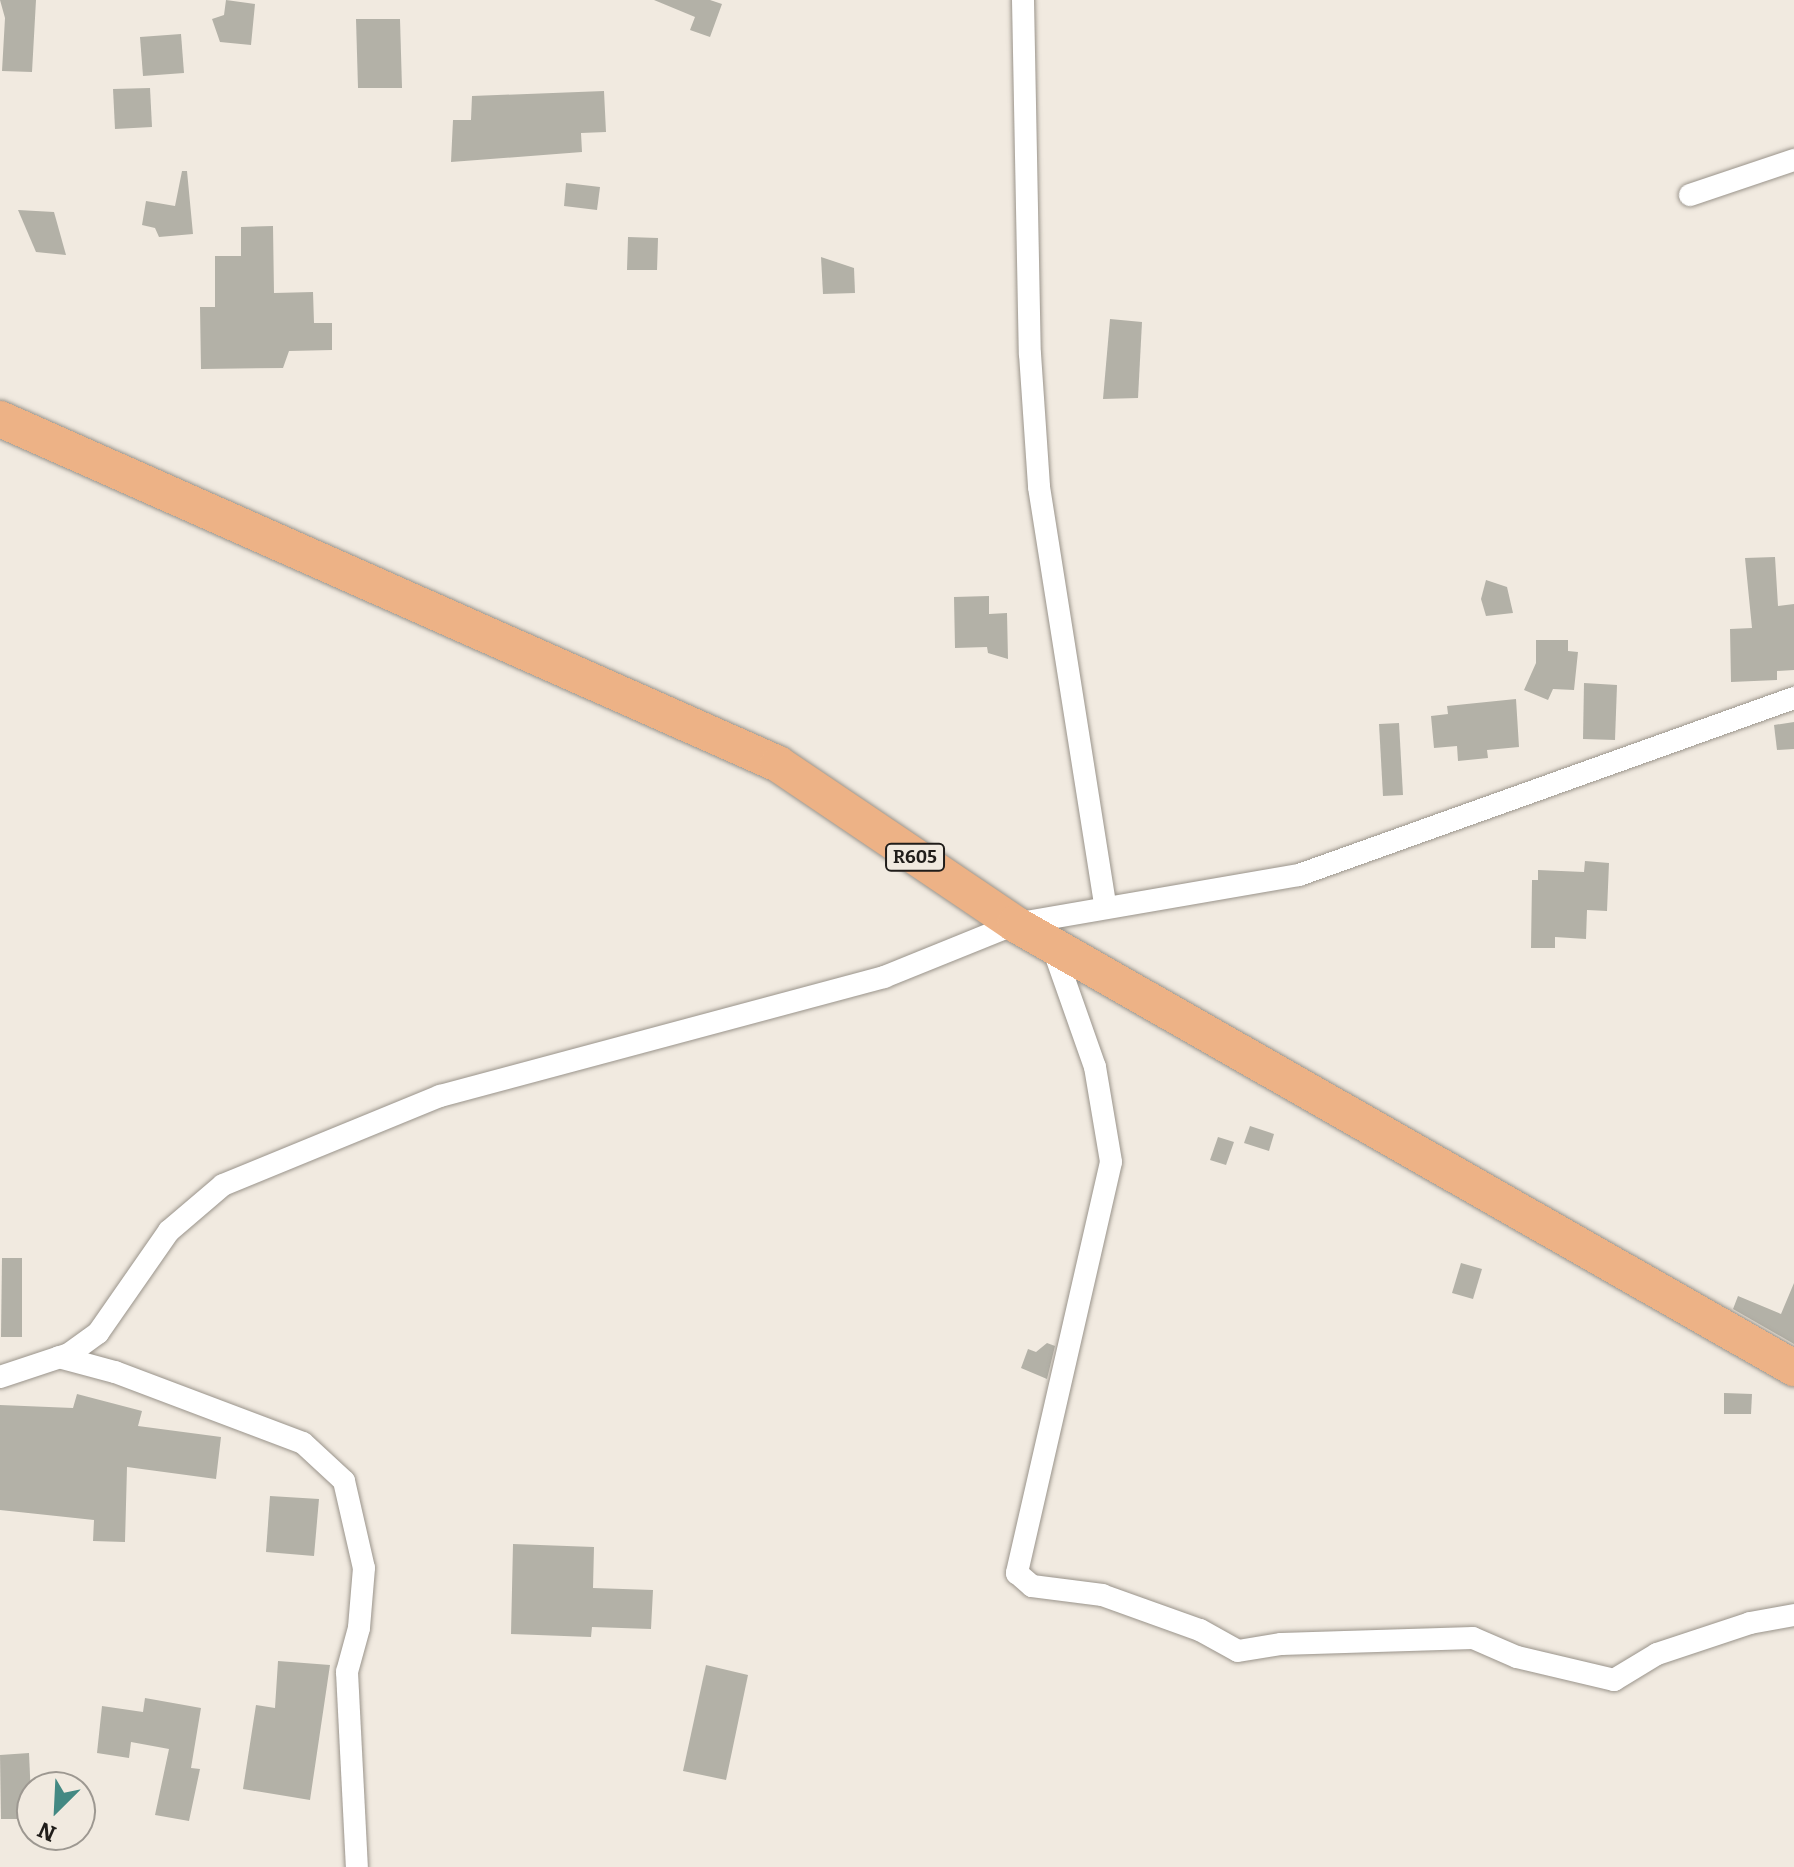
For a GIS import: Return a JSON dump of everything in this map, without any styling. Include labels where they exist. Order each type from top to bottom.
[{"type":"main road","name":"R605","points":[[0,419],[778,764],[1015,924],[1794,1368]]},
{"type":"street","points":[[1023,0],[1030,354],[1039,487],[1106,908]]},
{"type":"street","points":[[1690,195],[1794,160]]},
{"type":"street","points":[[0,1377],[59,1357],[98,1333],[169,1231],[223,1185],[440,1096],[884,977],[1015,924],[1299,875],[1794,698]]},
{"type":"street","points":[[1052,945],[1095,1067],[1111,1162],[1017,1573],[1032,1586],[1102,1595],[1200,1630],[1238,1651],[1281,1644],[1473,1638],[1517,1657],[1614,1680],[1657,1654],[1750,1623],[1794,1615]]},
{"type":"street","points":[[59,1357],[115,1372],[303,1443],[344,1481],[364,1568],[359,1628],[347,1672],[357,1867]]},
{"type":"building","points":[[0,0],[36,0],[32,72],[2,71],[5,18]]},
{"type":"building","points":[[226,0],[255,4],[251,45],[220,42],[212,19],[224,15]]},
{"type":"building","points":[[654,0],[710,0],[722,4],[710,37],[690,30],[695,17]]},
{"type":"building","points":[[356,19],[400,19],[402,88],[358,88]]},
{"type":"building","points":[[181,34],[184,73],[143,76],[140,37]]},
{"type":"building","points":[[150,88],[152,127],[115,129],[113,89]]},
{"type":"building","points":[[604,91],[606,132],[581,133],[582,152],[451,162],[453,120],[471,120],[472,96]]},
{"type":"building","points":[[182,171],[187,171],[193,234],[159,237],[155,228],[142,225],[146,201],[175,206]]},
{"type":"building","points":[[566,183],[600,187],[597,210],[564,206]]},
{"type":"building","points":[[18,210],[54,212],[66,255],[36,252]]},
{"type":"building","points":[[273,226],[274,293],[313,292],[314,323],[332,323],[332,350],[289,351],[283,368],[201,369],[200,307],[215,307],[215,256],[241,256],[241,227]]},
{"type":"building","points":[[628,237],[658,238],[657,270],[627,270]]},
{"type":"building","points":[[821,257],[854,268],[855,293],[823,294]]},
{"type":"building","points":[[1110,319],[1142,322],[1138,398],[1103,399]]},
{"type":"building","points":[[1775,557],[1778,606],[1794,604],[1794,670],[1777,671],[1777,680],[1731,682],[1730,629],[1752,628],[1745,558]]},
{"type":"building","points":[[1486,580],[1507,587],[1513,613],[1486,616],[1481,599]]},
{"type":"building","points":[[989,596],[989,614],[1007,613],[1008,659],[988,653],[987,647],[955,648],[954,597]]},
{"type":"building","points":[[1536,640],[1568,640],[1568,651],[1578,652],[1574,690],[1553,689],[1548,700],[1524,690],[1536,663]]},
{"type":"building","points":[[1584,683],[1617,685],[1615,740],[1583,739]]},
{"type":"building","points":[[1516,699],[1519,747],[1487,750],[1488,758],[1458,761],[1457,746],[1434,748],[1431,716],[1448,714],[1447,706]]},
{"type":"building","points":[[1794,722],[1794,749],[1777,750],[1774,725]]},
{"type":"building","points":[[1399,723],[1403,795],[1383,796],[1379,724]]},
{"type":"building","points":[[1585,861],[1609,863],[1607,911],[1587,910],[1586,939],[1555,937],[1555,948],[1531,948],[1532,880],[1538,880],[1538,870],[1584,872]]},
{"type":"building","points":[[1250,1126],[1274,1134],[1269,1151],[1244,1143]]},
{"type":"building","points":[[1218,1137],[1234,1142],[1226,1165],[1210,1160]]},
{"type":"building","points":[[2,1258],[22,1258],[22,1337],[1,1337]]},
{"type":"building","points":[[1461,1263],[1482,1269],[1473,1299],[1452,1293]]},
{"type":"building","points":[[1794,1283],[1794,1344],[1733,1309],[1738,1296],[1781,1314]]},
{"type":"building","points":[[1047,1343],[1055,1346],[1047,1379],[1021,1368],[1028,1349],[1036,1352]]},
{"type":"building","points":[[1724,1393],[1752,1394],[1751,1414],[1724,1414]]},
{"type":"building","points":[[77,1394],[142,1411],[138,1426],[221,1437],[216,1479],[127,1467],[125,1542],[93,1541],[94,1520],[0,1510],[0,1405],[73,1408]]},
{"type":"building","points":[[270,1496],[319,1499],[314,1556],[266,1552]]},
{"type":"building","points":[[513,1544],[594,1547],[593,1588],[653,1590],[651,1629],[592,1627],[591,1637],[511,1634]]},
{"type":"building","points":[[278,1661],[330,1665],[310,1800],[243,1789],[256,1705],[275,1708]]},
{"type":"building","points":[[706,1665],[748,1675],[726,1780],[683,1771]]},
{"type":"building","points":[[145,1698],[201,1708],[191,1768],[200,1769],[189,1821],[155,1815],[169,1749],[131,1742],[129,1758],[97,1753],[102,1706],[143,1712]]},
{"type":"building","points":[[29,1753],[30,1771],[16,1771],[16,1819],[1,1819],[0,1755]]}]
